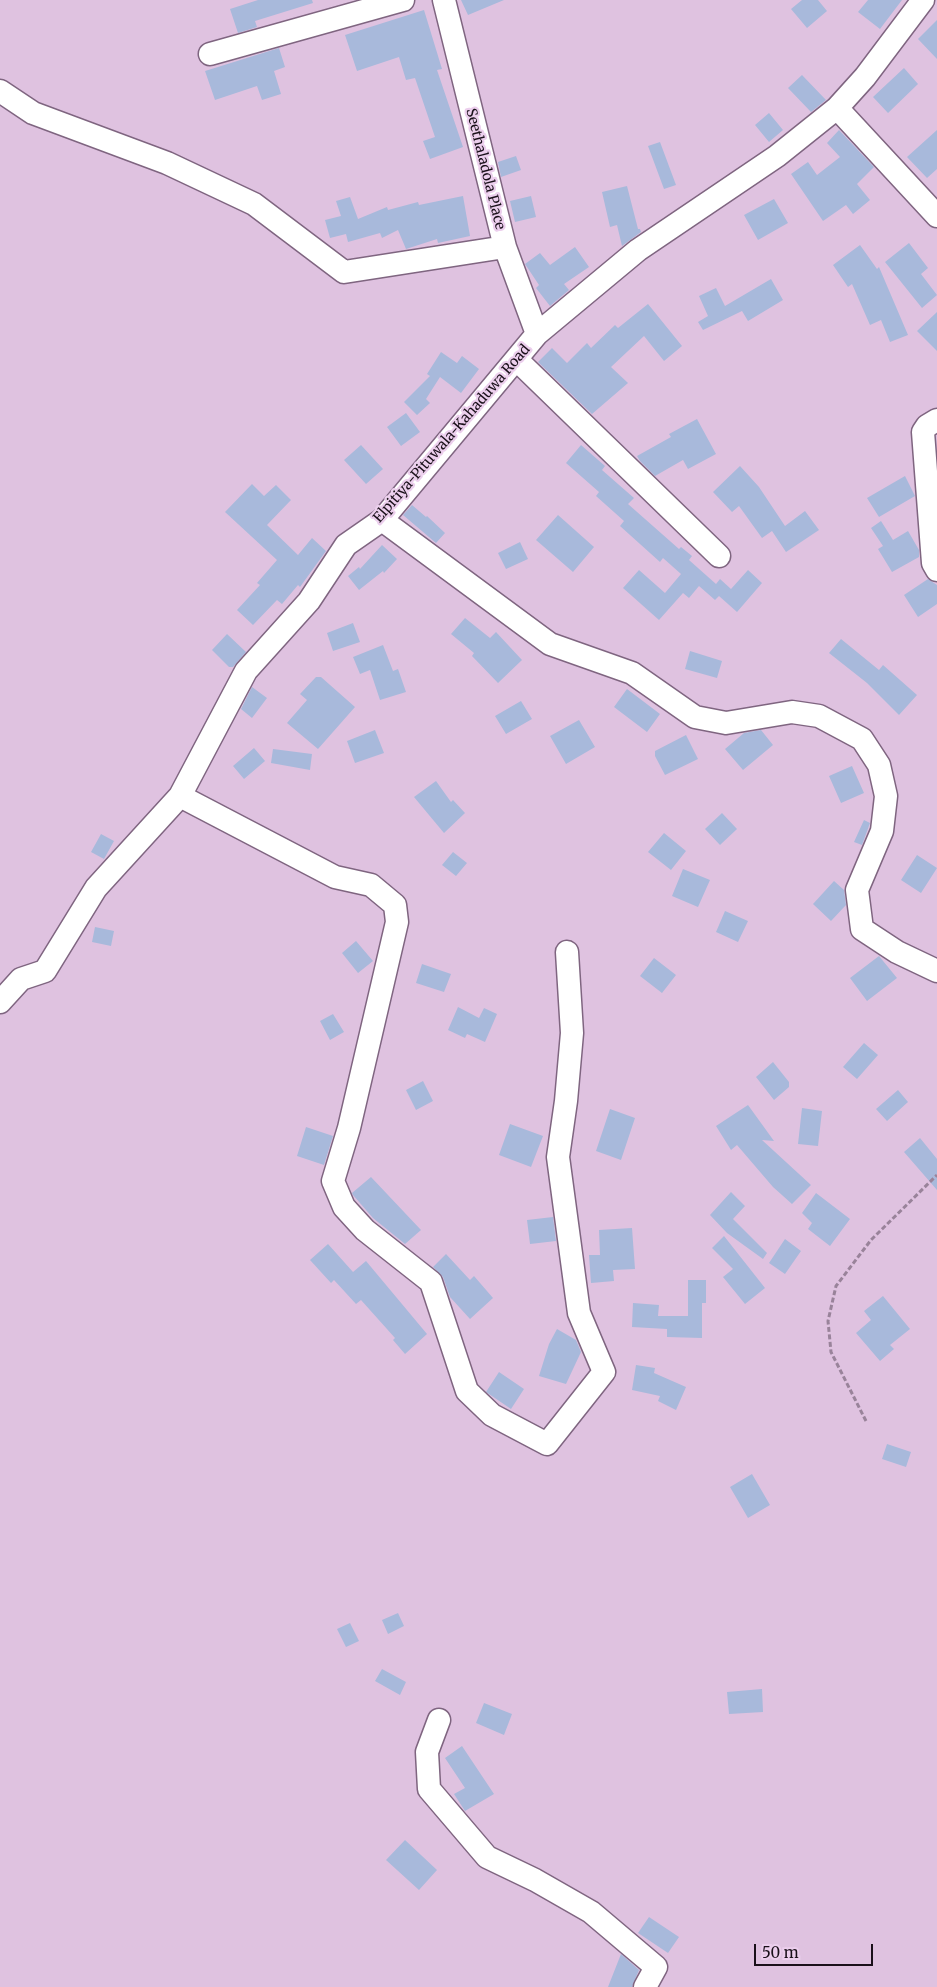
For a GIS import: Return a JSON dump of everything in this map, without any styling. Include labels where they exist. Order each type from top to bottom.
[{"type":"street","points":[[210,54],[403,0]]},
{"type":"street","name":"Seethaladola Place","points":[[444,0],[504,247],[537,334]]},
{"type":"street","name":"Elpitiya-Pituwala-Kahaduwa Road","points":[[0,1002],[20,979],[45,971],[96,888],[180,796],[246,671],[309,601],[346,545],[382,520],[537,334],[638,250],[777,156],[837,108],[865,78],[923,0]]},
{"type":"street","points":[[0,91],[33,113],[167,163],[254,204],[344,272],[504,247]]},
{"type":"street","points":[[837,108],[937,216]]},
{"type":"street","points":[[517,360],[718,556]]},
{"type":"street","points":[[937,420],[923,432],[933,563],[937,570]]},
{"type":"street","points":[[382,520],[550,644],[632,673],[695,718],[726,723],[792,712],[818,716],[862,739],[880,765],[886,796],[882,832],[857,890],[862,929],[897,952],[937,971]]},
{"type":"street","points":[[180,796],[335,877],[371,885],[395,904],[397,922],[349,1128],[333,1181],[344,1207],[365,1230],[431,1282],[467,1391],[492,1415],[548,1444],[604,1372],[579,1313],[558,1157],[566,1100],[572,1032],[567,952]]},
{"type":"street","points":[[439,1720],[427,1752],[429,1789],[487,1857],[535,1880],[591,1912],[656,1967],[645,1987]]},
{"type":"path","points":[[866,1421],[831,1352],[828,1321],[836,1286],[870,1240],[937,1175]]},
{"type":"building","points":[[258,0],[312,0],[313,3],[255,21],[257,27],[238,33],[230,9]]},
{"type":"building","points":[[461,0],[504,0],[468,15]]},
{"type":"building","points":[[802,0],[818,0],[827,11],[807,28],[791,9]]},
{"type":"building","points":[[868,0],[902,0],[880,29],[858,12]]},
{"type":"building","points":[[424,10],[442,69],[437,70],[463,147],[430,159],[423,141],[435,137],[415,78],[406,80],[399,57],[357,71],[345,35]]},
{"type":"building","points":[[937,20],[937,59],[918,39]]},
{"type":"building","points":[[279,48],[285,67],[274,71],[281,94],[262,100],[257,86],[215,100],[205,71]]},
{"type":"building","points":[[904,68],[918,84],[888,113],[873,97]]},
{"type":"building","points":[[802,75],[826,100],[811,112],[788,88]]},
{"type":"building","points":[[769,113],[783,130],[769,142],[755,125]]},
{"type":"building","points":[[839,130],[874,167],[857,184],[870,200],[853,214],[846,205],[823,221],[791,174],[808,162],[817,175],[840,157],[827,143]]},
{"type":"building","points":[[937,130],[937,169],[927,178],[907,157]]},
{"type":"building","points":[[660,142],[676,185],[664,189],[648,146]]},
{"type":"building","points":[[516,156],[521,170],[501,177],[498,162]]},
{"type":"building","points":[[627,186],[638,229],[641,232],[622,246],[617,225],[610,227],[602,192]]},
{"type":"building","points":[[463,196],[470,236],[438,243],[437,239],[406,249],[398,230],[382,238],[380,233],[348,242],[346,234],[330,238],[325,220],[341,216],[336,201],[350,197],[358,219],[387,207],[388,210],[418,202],[419,205]]},
{"type":"building","points":[[531,196],[536,217],[515,222],[510,201]]},
{"type":"building","points":[[774,199],[788,223],[758,240],[744,215]]},
{"type":"building","points":[[909,243],[928,268],[921,274],[937,295],[922,308],[885,262]]},
{"type":"building","points":[[860,245],[877,269],[879,267],[908,335],[890,342],[881,320],[870,325],[852,284],[848,287],[833,265]]},
{"type":"building","points":[[575,247],[589,267],[564,284],[569,290],[550,306],[536,288],[539,285],[525,264],[540,253],[550,265]]},
{"type":"building","points":[[771,279],[783,300],[748,321],[742,311],[703,330],[698,322],[708,316],[699,296],[716,288],[725,306]]},
{"type":"building","points":[[648,304],[682,346],[664,361],[644,336],[611,367],[628,383],[592,414],[538,362],[552,348],[567,363],[587,343],[591,348],[615,325],[618,328]]},
{"type":"building","points":[[937,312],[937,351],[917,331]]},
{"type":"building","points":[[441,352],[457,363],[462,356],[479,369],[461,393],[440,377],[426,399],[430,403],[417,415],[404,402],[430,376],[427,374]]},
{"type":"building","points":[[406,413],[420,432],[401,446],[387,427]]},
{"type":"building","points":[[697,419],[716,454],[688,469],[683,460],[655,476],[640,461],[637,456],[671,437],[669,434]]},
{"type":"building","points":[[361,445],[383,469],[366,484],[344,460]]},
{"type":"building","points":[[581,445],[605,466],[602,470],[634,498],[628,504],[679,549],[681,547],[692,556],[689,560],[716,584],[720,579],[731,589],[748,570],[762,583],[737,612],[719,596],[715,600],[699,586],[689,598],[683,593],[659,620],[623,588],[639,570],[665,593],[681,574],[663,558],[660,562],[620,526],[624,521],[596,496],[599,492],[566,463]]},
{"type":"building","points":[[740,466],[759,487],[785,526],[805,511],[819,530],[786,552],[772,531],[762,538],[739,506],[732,512],[713,492]]},
{"type":"building","points":[[905,476],[915,496],[879,517],[867,498]]},
{"type":"building","points":[[252,484],[264,496],[276,485],[291,500],[267,525],[298,555],[312,538],[326,551],[300,587],[298,585],[282,604],[277,600],[253,625],[237,610],[260,585],[257,583],[277,560],[225,512]]},
{"type":"building","points":[[412,505],[445,533],[436,543],[403,515]]},
{"type":"building","points":[[558,515],[594,547],[573,572],[536,540]]},
{"type":"building","points":[[881,521],[893,540],[908,531],[919,550],[919,557],[892,572],[878,549],[883,546],[871,528]]},
{"type":"building","points":[[520,542],[528,559],[506,569],[498,553]]},
{"type":"building","points":[[382,545],[397,559],[384,573],[383,571],[359,590],[348,576],[359,567],[360,569]]},
{"type":"building","points":[[928,579],[937,585],[937,604],[918,617],[904,595]]},
{"type":"building","points":[[465,618],[490,638],[496,632],[522,660],[498,683],[472,656],[474,653],[451,634]]},
{"type":"building","points":[[353,623],[360,642],[333,651],[327,633]]},
{"type":"building","points":[[227,634],[246,652],[233,667],[229,667],[212,650]]},
{"type":"building","points":[[841,639],[879,670],[883,665],[917,695],[899,715],[867,683],[829,653]]},
{"type":"building","points":[[383,645],[393,671],[398,669],[406,692],[380,700],[370,670],[360,674],[353,657]]},
{"type":"building","points":[[690,651],[722,661],[717,678],[685,669]]},
{"type":"building","points":[[316,677],[321,677],[355,707],[318,749],[287,723],[307,700],[300,694]]},
{"type":"building","points":[[252,687],[267,698],[252,718],[241,709]]},
{"type":"building","points":[[627,689],[660,714],[647,732],[614,707]]},
{"type":"building","points":[[521,701],[532,719],[506,734],[495,716]]},
{"type":"building","points":[[579,720],[595,747],[566,764],[550,736]]},
{"type":"building","points":[[375,730],[384,753],[355,763],[347,741]]},
{"type":"building","points":[[761,730],[773,745],[743,770],[725,749],[744,733]]},
{"type":"building","points":[[686,735],[698,759],[665,775],[655,756],[655,751]]},
{"type":"building","points":[[254,748],[265,761],[244,779],[233,766]]},
{"type":"building","points":[[273,749],[312,754],[310,770],[271,763]]},
{"type":"building","points":[[852,766],[864,793],[841,803],[829,776]]},
{"type":"building","points":[[436,781],[451,802],[453,800],[465,813],[444,833],[414,797]]},
{"type":"building","points":[[722,813],[737,829],[720,845],[705,829]]},
{"type":"building","points":[[864,820],[870,823],[862,845],[854,842]]},
{"type":"building","points":[[664,833],[686,851],[671,870],[648,852]]},
{"type":"building","points":[[101,834],[114,841],[104,859],[91,852]]},
{"type":"building","points":[[453,852],[467,863],[456,876],[442,865]]},
{"type":"building","points":[[917,855],[937,868],[921,893],[901,880]]},
{"type":"building","points":[[683,869],[710,880],[698,907],[672,896]]},
{"type":"building","points":[[834,881],[844,890],[846,905],[831,921],[813,904]]},
{"type":"building","points":[[725,911],[748,921],[738,942],[716,932]]},
{"type":"building","points":[[95,927],[114,931],[111,946],[92,942]]},
{"type":"building","points":[[356,941],[373,961],[358,973],[342,953]]},
{"type":"building","points":[[879,956],[897,978],[867,1001],[850,978]]},
{"type":"building","points":[[654,958],[676,975],[662,993],[640,976]]},
{"type":"building","points":[[422,964],[451,974],[444,992],[416,983]]},
{"type":"building","points":[[458,1007],[479,1018],[484,1008],[497,1014],[485,1042],[467,1034],[465,1038],[448,1030]]},
{"type":"building","points":[[333,1014],[344,1032],[330,1040],[320,1021]]},
{"type":"building","points":[[864,1043],[878,1055],[857,1079],[843,1067]]},
{"type":"building","points":[[773,1062],[789,1082],[789,1087],[774,1100],[756,1077]]},
{"type":"building","points":[[423,1081],[433,1101],[416,1110],[406,1090]]},
{"type":"building","points":[[898,1090],[908,1102],[887,1121],[876,1109]]},
{"type":"building","points":[[748,1105],[774,1141],[762,1140],[811,1185],[792,1204],[773,1187],[737,1145],[731,1150],[716,1126]]},
{"type":"building","points":[[802,1108],[822,1111],[818,1146],[798,1144]]},
{"type":"building","points":[[610,1109],[635,1118],[621,1160],[596,1151]]},
{"type":"building","points":[[510,1124],[543,1136],[531,1167],[499,1155]]},
{"type":"building","points":[[306,1127],[333,1136],[324,1165],[297,1156]]},
{"type":"building","points":[[920,1138],[937,1159],[937,1190],[904,1152]]},
{"type":"building","points":[[371,1177],[421,1230],[405,1244],[373,1218],[353,1195],[352,1193]]},
{"type":"building","points":[[731,1192],[745,1206],[733,1219],[767,1253],[763,1259],[727,1233],[710,1215]]},
{"type":"building","points":[[816,1193],[850,1219],[830,1246],[808,1229],[812,1223],[802,1213]]},
{"type":"building","points":[[553,1217],[556,1241],[530,1244],[527,1220]]},
{"type":"building","points":[[632,1228],[635,1269],[613,1270],[614,1281],[591,1283],[589,1255],[600,1255],[599,1230]]},
{"type":"building","points":[[724,1236],[765,1288],[745,1304],[723,1277],[733,1269],[712,1248]]},
{"type":"building","points":[[785,1239],[801,1251],[785,1274],[769,1263]]},
{"type":"building","points":[[328,1244],[353,1272],[366,1261],[427,1334],[405,1354],[393,1340],[395,1338],[361,1300],[356,1304],[334,1280],[331,1283],[310,1260]]},
{"type":"building","points":[[446,1254],[470,1280],[474,1276],[493,1298],[470,1319],[450,1297],[443,1277],[433,1267]]},
{"type":"building","points":[[688,1280],[706,1280],[706,1303],[702,1303],[702,1338],[667,1337],[667,1329],[632,1327],[633,1303],[659,1305],[658,1316],[688,1316]]},
{"type":"building","points":[[883,1296],[910,1329],[890,1345],[894,1349],[880,1361],[856,1333],[871,1320],[864,1311]]},
{"type":"building","points":[[557,1329],[576,1340],[581,1352],[566,1384],[539,1376],[549,1344]]},
{"type":"building","points":[[636,1365],[655,1368],[654,1373],[686,1387],[676,1410],[658,1401],[660,1396],[632,1390]]},
{"type":"building","points":[[499,1372],[524,1389],[511,1409],[486,1392]]},
{"type":"building","points":[[887,1444],[911,1452],[906,1467],[882,1459]]},
{"type":"building","points":[[752,1474],[770,1505],[748,1518],[730,1487]]},
{"type":"building","points":[[398,1613],[404,1626],[388,1634],[382,1620]]},
{"type":"building","points":[[350,1623],[359,1641],[346,1647],[337,1629]]},
{"type":"building","points":[[382,1669],[406,1682],[400,1695],[375,1681]]},
{"type":"building","points":[[762,1689],[763,1712],[729,1714],[727,1692]]},
{"type":"building","points":[[484,1703],[512,1714],[504,1735],[476,1723]]},
{"type":"building","points":[[462,1746],[494,1794],[465,1811],[454,1794],[465,1788],[445,1758]]},
{"type":"building","points":[[405,1840],[437,1870],[419,1890],[386,1860]]},
{"type":"building","points":[[649,1917],[679,1937],[668,1953],[638,1933]]},
{"type":"building","points":[[621,1954],[639,1970],[632,1987],[608,1987]]}]
